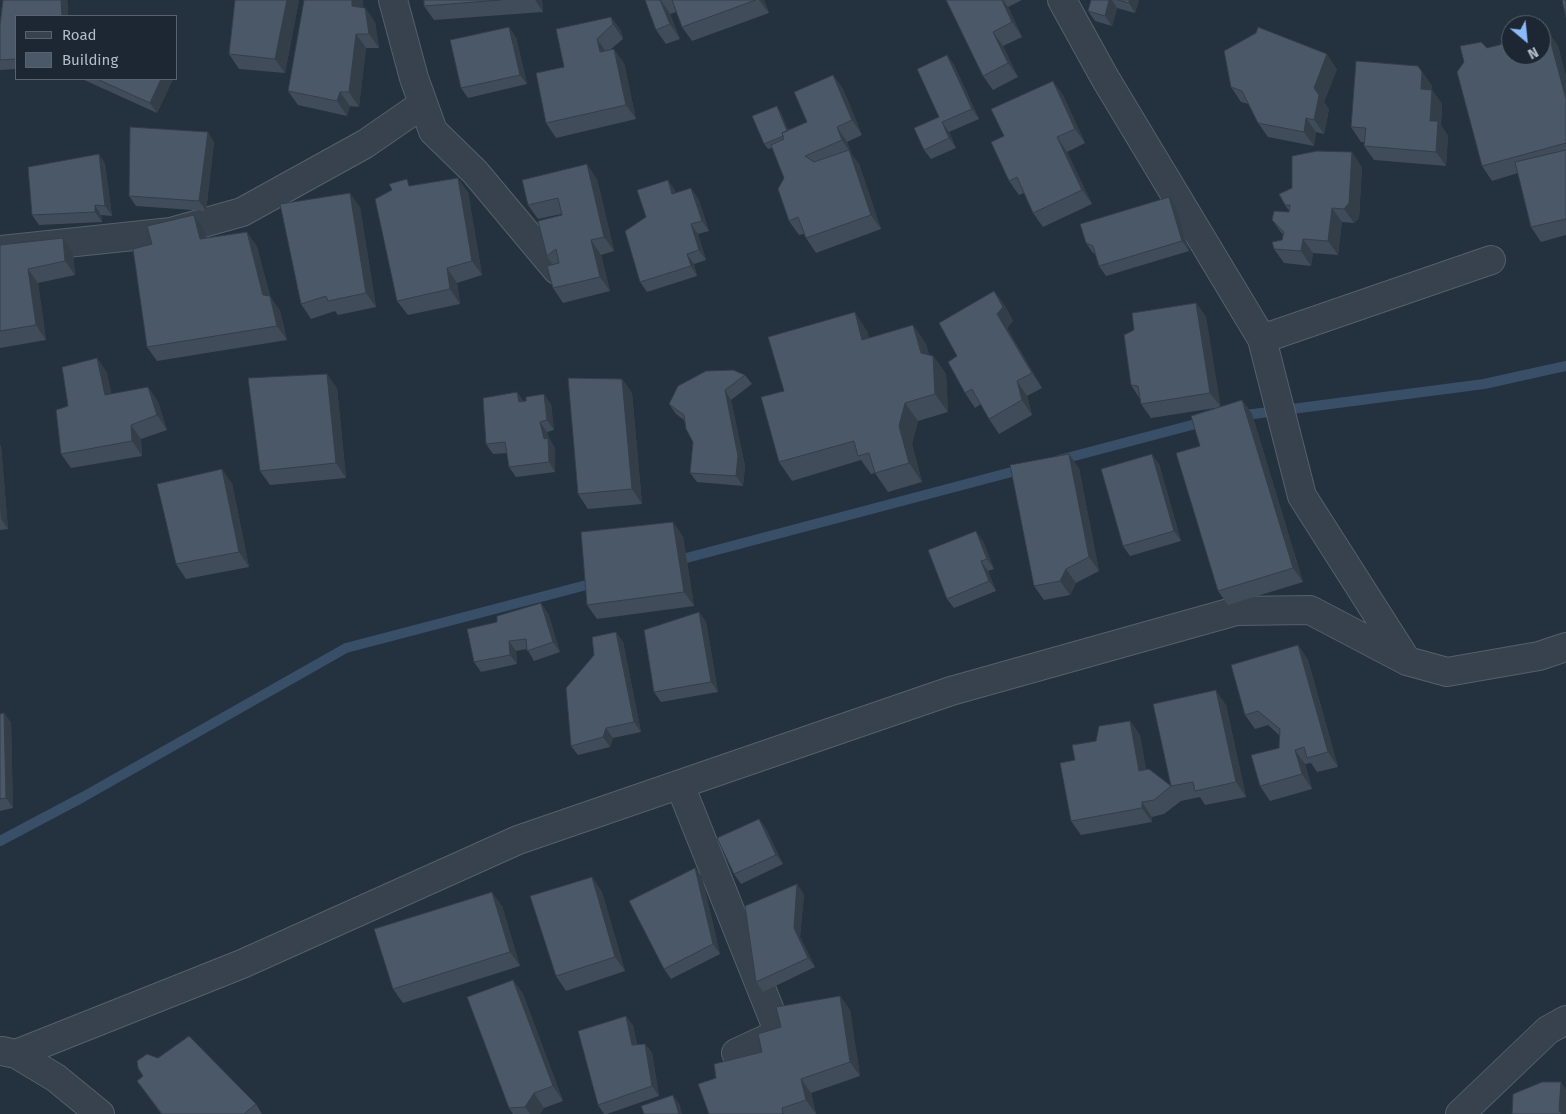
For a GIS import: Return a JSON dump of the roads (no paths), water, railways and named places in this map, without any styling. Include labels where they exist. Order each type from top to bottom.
[{"type":"street","points":[[393,0],[414,78],[433,131],[475,172],[557,270]]},
{"type":"street","points":[[1062,0],[1105,78],[1262,339],[1302,496],[1408,661]]},
{"type":"street","points":[[0,250],[172,232],[242,212],[365,144],[423,104]]},
{"type":"street","points":[[1262,339],[1491,260]]},
{"type":"street","points":[[8,1052],[242,964],[518,840],[951,691],[1236,611],[1310,610],[1408,661],[1447,672],[1539,656],[1566,647]]},
{"type":"street","points":[[680,785],[780,1033],[736,1052]]},
{"type":"street","points":[[1460,1114],[1548,1030],[1566,1020]]},
{"type":"street","points":[[8,1052],[56,1078],[100,1114]]},
{"type":"waterway","points":[[1238,416],[1484,384],[1566,366]]},
{"type":"waterway","points":[[1059,460],[1207,421]]},
{"type":"waterway","points":[[675,561],[1023,469]]},
{"type":"waterway","points":[[0,841],[83,797],[346,648],[598,582]]}]
